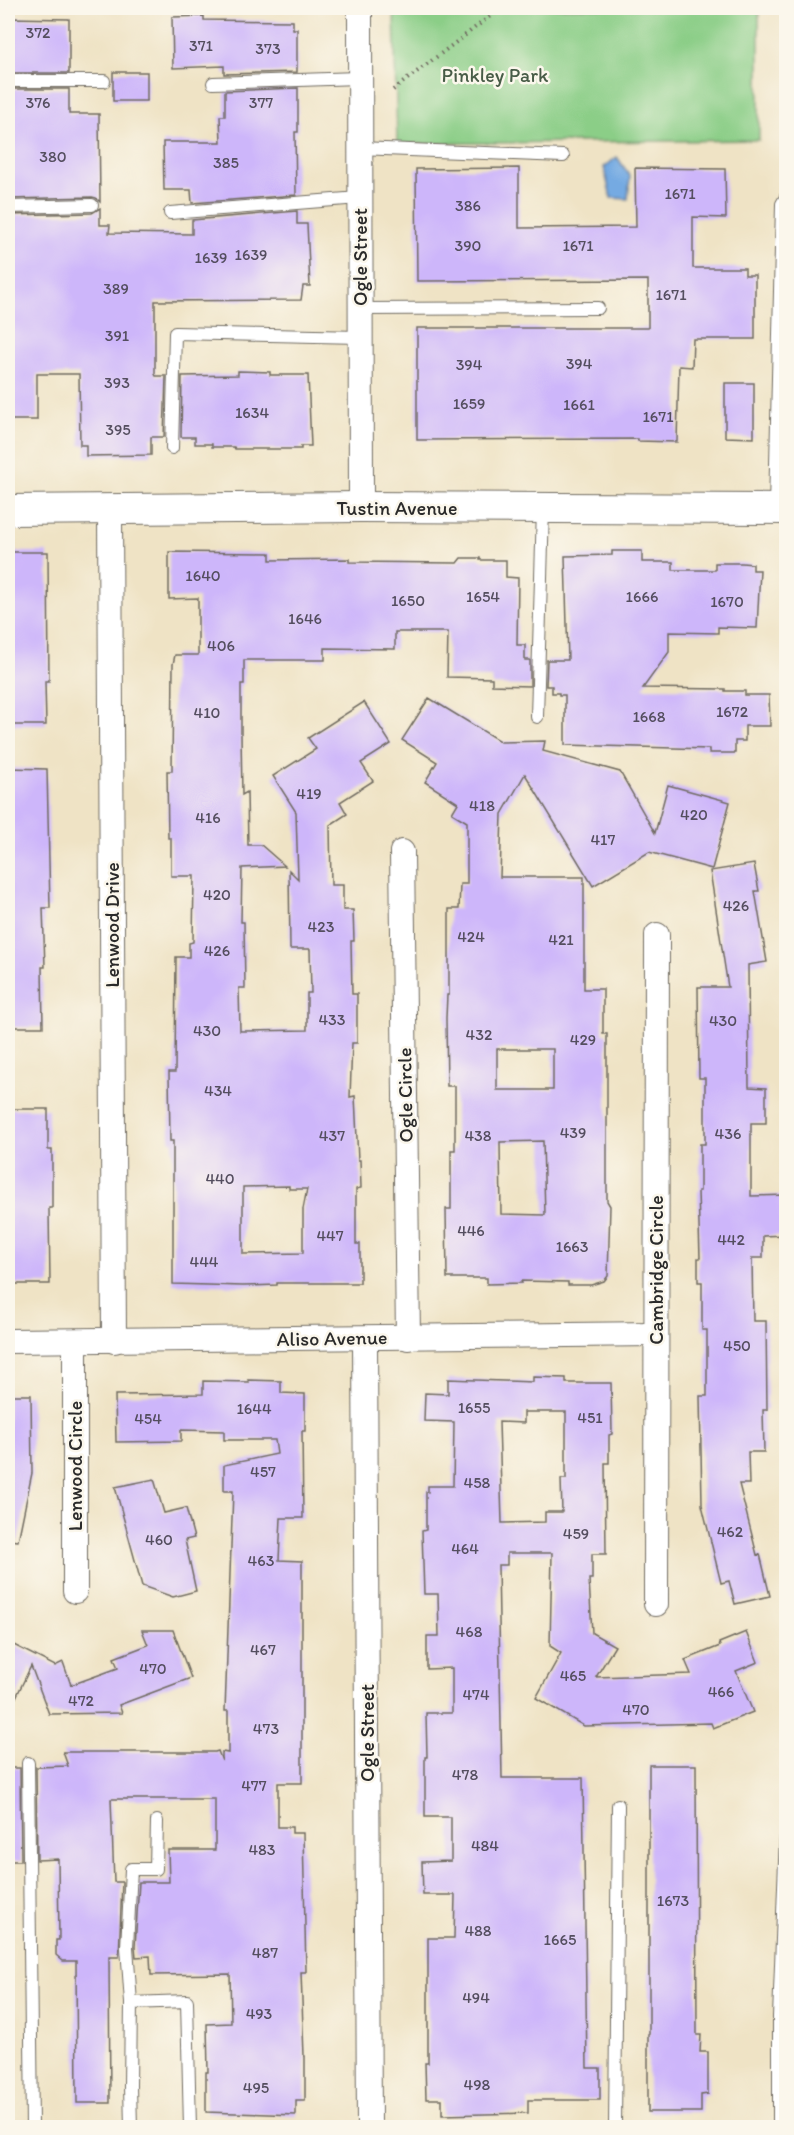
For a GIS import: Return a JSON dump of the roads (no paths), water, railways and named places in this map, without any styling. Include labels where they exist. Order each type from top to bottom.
[{"type":"street","name":"Ogle Street","points":[[360,8],[358,78],[361,507]]},
{"type":"street","name":"Tustin Avenue","points":[[8,510],[361,507],[781,509]]},
{"type":"street","name":"Lenwood Drive","points":[[110,509],[114,1341]]},
{"type":"street","name":"Ogle Circle","points":[[402,852],[408,1338]]},
{"type":"street","name":"Cambridge Circle","points":[[656,1604],[657,935]]},
{"type":"street","name":"Aliso Avenue","points":[[8,1341],[656,1334]]},
{"type":"street","name":"Ogle Street","points":[[365,1338],[369,2127]]},
{"type":"street","name":"Lenwood Circle","points":[[75,1341],[75,1591]]},
{"type":"lane","points":[[349,8],[360,8]]},
{"type":"lane","points":[[213,83],[358,78]]},
{"type":"lane","points":[[8,81],[104,81]]},
{"type":"lane","points":[[359,148],[563,156]]},
{"type":"lane","points":[[781,509],[782,204],[786,197]]},
{"type":"lane","points":[[170,213],[359,198]]},
{"type":"lane","points":[[8,207],[92,205]]},
{"type":"lane","points":[[360,309],[598,308]]},
{"type":"lane","points":[[172,448],[175,333],[360,337]]},
{"type":"lane","points":[[537,717],[543,508]]},
{"type":"lane","points":[[28,1763],[32,2127]]},
{"type":"lane","points":[[615,2127],[618,1805]]},
{"type":"lane","points":[[131,2127],[131,2003],[127,1947],[131,1869],[156,1869],[157,1821]]},
{"type":"lane","points":[[779,2127],[779,2017],[784,1943],[786,1835]]},
{"type":"lane","points":[[131,2003],[188,2001],[190,2127]]},
{"type":"water","points":[[617,157],[630,176],[628,199],[611,198],[604,167]]},
{"type":"park label","name":"Pinkley Park","points":[[495,75]]}]
